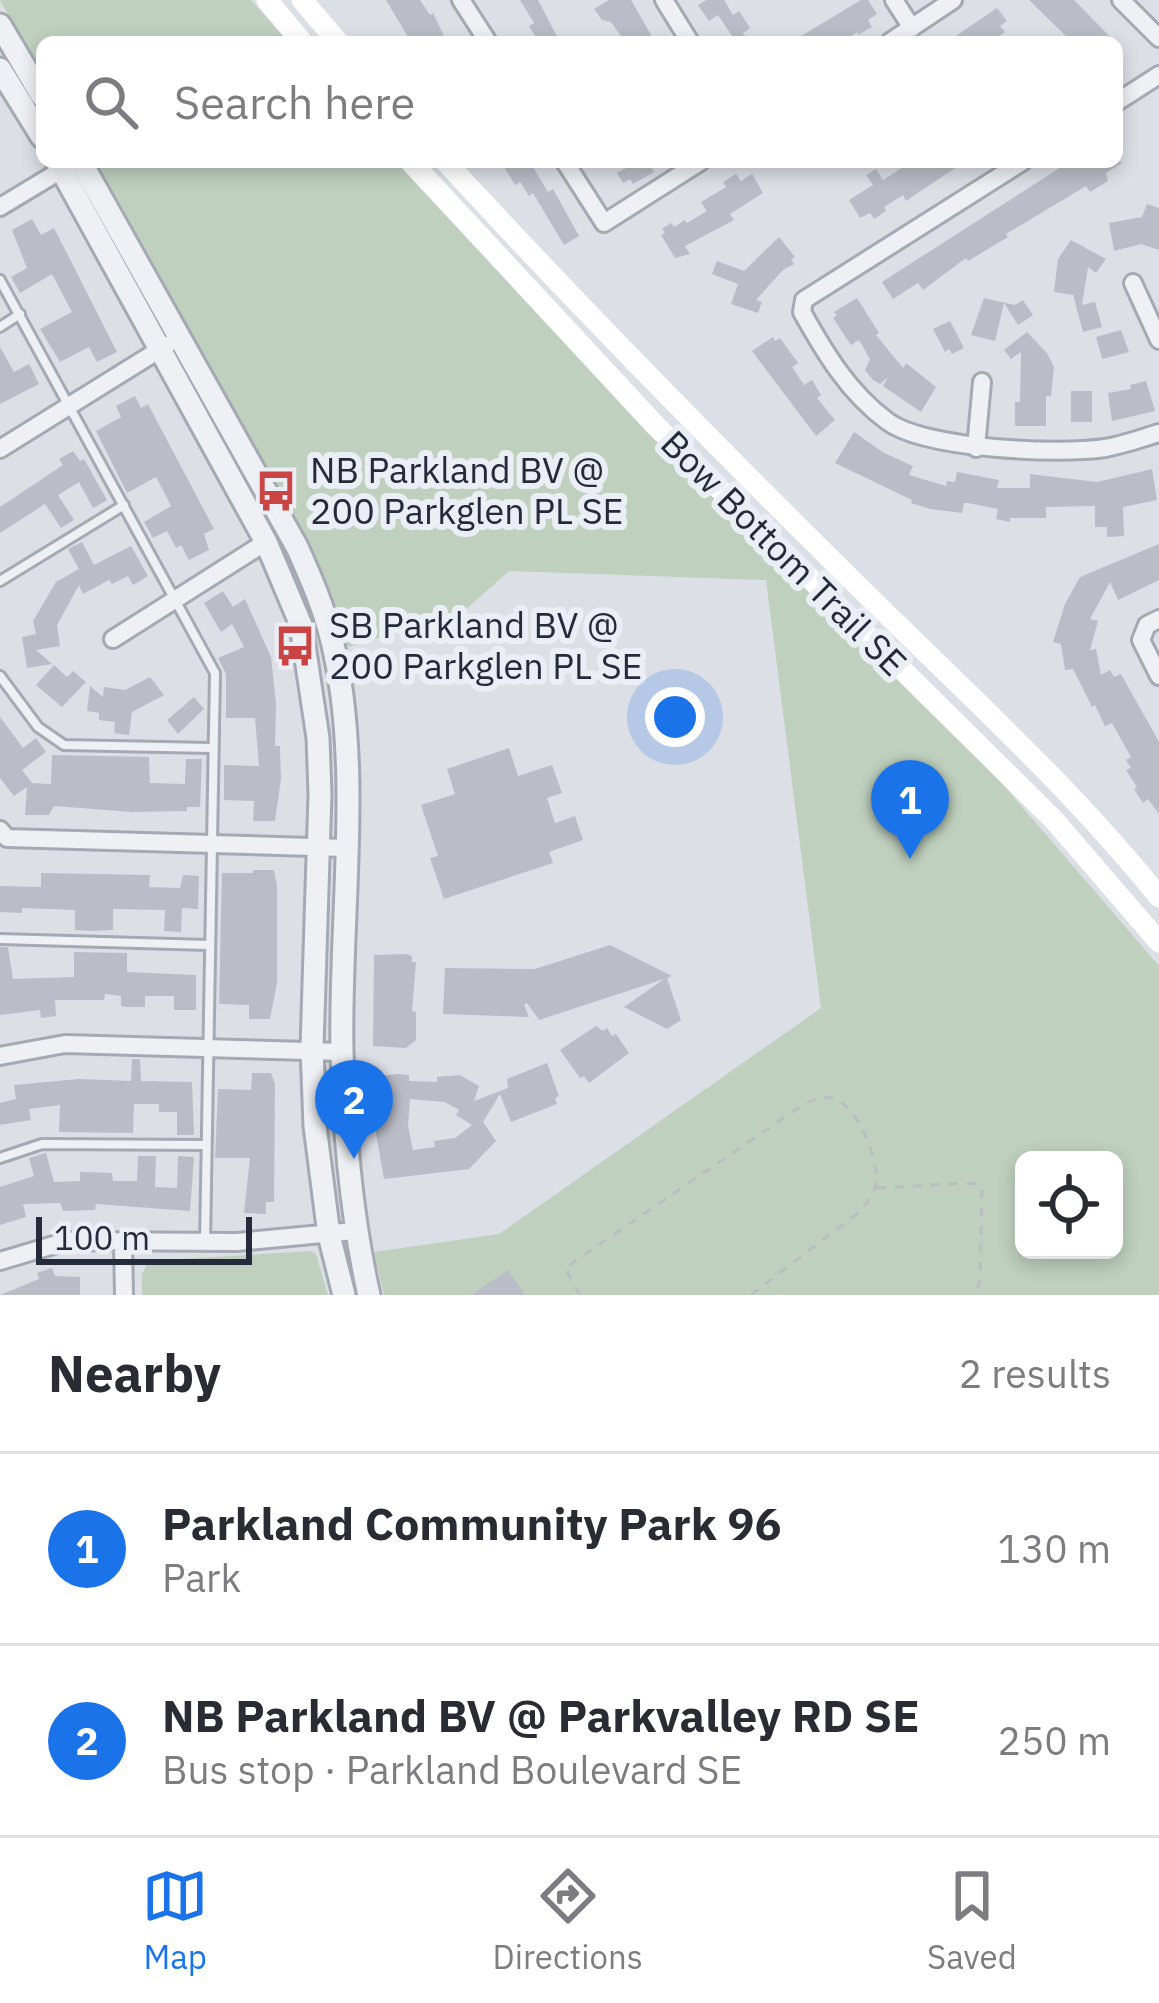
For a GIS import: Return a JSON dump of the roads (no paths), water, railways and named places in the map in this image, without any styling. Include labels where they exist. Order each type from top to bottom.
[{"type":"main road","points":[[267,0],[297,36]]},
{"type":"main road","points":[[302,0],[333,36]]},
{"type":"main road","name":"Bow Bottom Trail SE","points":[[417,168],[656,426],[1054,820],[1159,942]]},
{"type":"main road","name":"Bow Bottom Trail SE","points":[[452,168],[701,432],[1044,770],[1159,897]]},
{"type":"street","points":[[461,0],[484,36]]},
{"type":"street","points":[[664,0],[686,36]]},
{"type":"street","points":[[894,0],[912,28]]},
{"type":"street","points":[[899,36],[953,0]]},
{"type":"street","points":[[1121,0],[1159,38]]},
{"type":"street","points":[[0,25],[36,86]]},
{"type":"street","points":[[0,69],[36,127]]},
{"type":"street","points":[[1123,98],[1159,75]]},
{"type":"street","points":[[0,207],[63,168]]},
{"type":"street","points":[[71,168],[161,349],[266,542],[301,625],[319,738],[312,1048],[315,1126],[329,1235],[344,1295]]},
{"type":"street","points":[[72,168],[182,337],[320,598],[341,695],[342,1052],[354,1231],[369,1295]]},
{"type":"street","points":[[569,168],[604,223],[691,168]]},
{"type":"street","points":[[1013,168],[804,300],[802,312],[838,374],[890,424],[940,442],[976,448],[1104,448],[1159,433]]},
{"type":"street","points":[[1133,283],[1159,340]]},
{"type":"street","points":[[0,449],[182,337]]},
{"type":"street","points":[[976,448],[982,382]]},
{"type":"street","points":[[113,639],[266,542]]},
{"type":"street","points":[[1159,619],[1147,625],[1141,640],[1159,676]]},
{"type":"street","points":[[0,830],[7,838],[345,848]]},
{"type":"street","points":[[0,1056],[65,1044],[342,1052]]},
{"type":"street","points":[[0,1261],[67,1241],[205,1243],[354,1231]]},
{"type":"street","points":[[124,1242],[124,1295]]},
{"type":"lane","points":[[0,280],[215,673],[205,1243]]},
{"type":"lane","points":[[0,327],[20,314]]},
{"type":"lane","points":[[0,580],[124,505]]},
{"type":"lane","points":[[0,676],[38,727],[64,745],[211,748]]},
{"type":"lane","points":[[0,939],[209,945]]},
{"type":"lane","points":[[0,1158],[42,1144],[204,1145]]},
{"type":"place","name":"NB Parkland BV @ 200 Parkglen PL SE","points":[[276,491]]},
{"type":"place","name":"SB Parkland BV @ 200 Parkglen PL SE","points":[[295,646]]},
{"type":"place","name":"Parkland Community Park 96","points":[[910,859]]},
{"type":"place","name":"NB Parkland BV @ Parkvalley RD SE","points":[[354,1159]]}]
